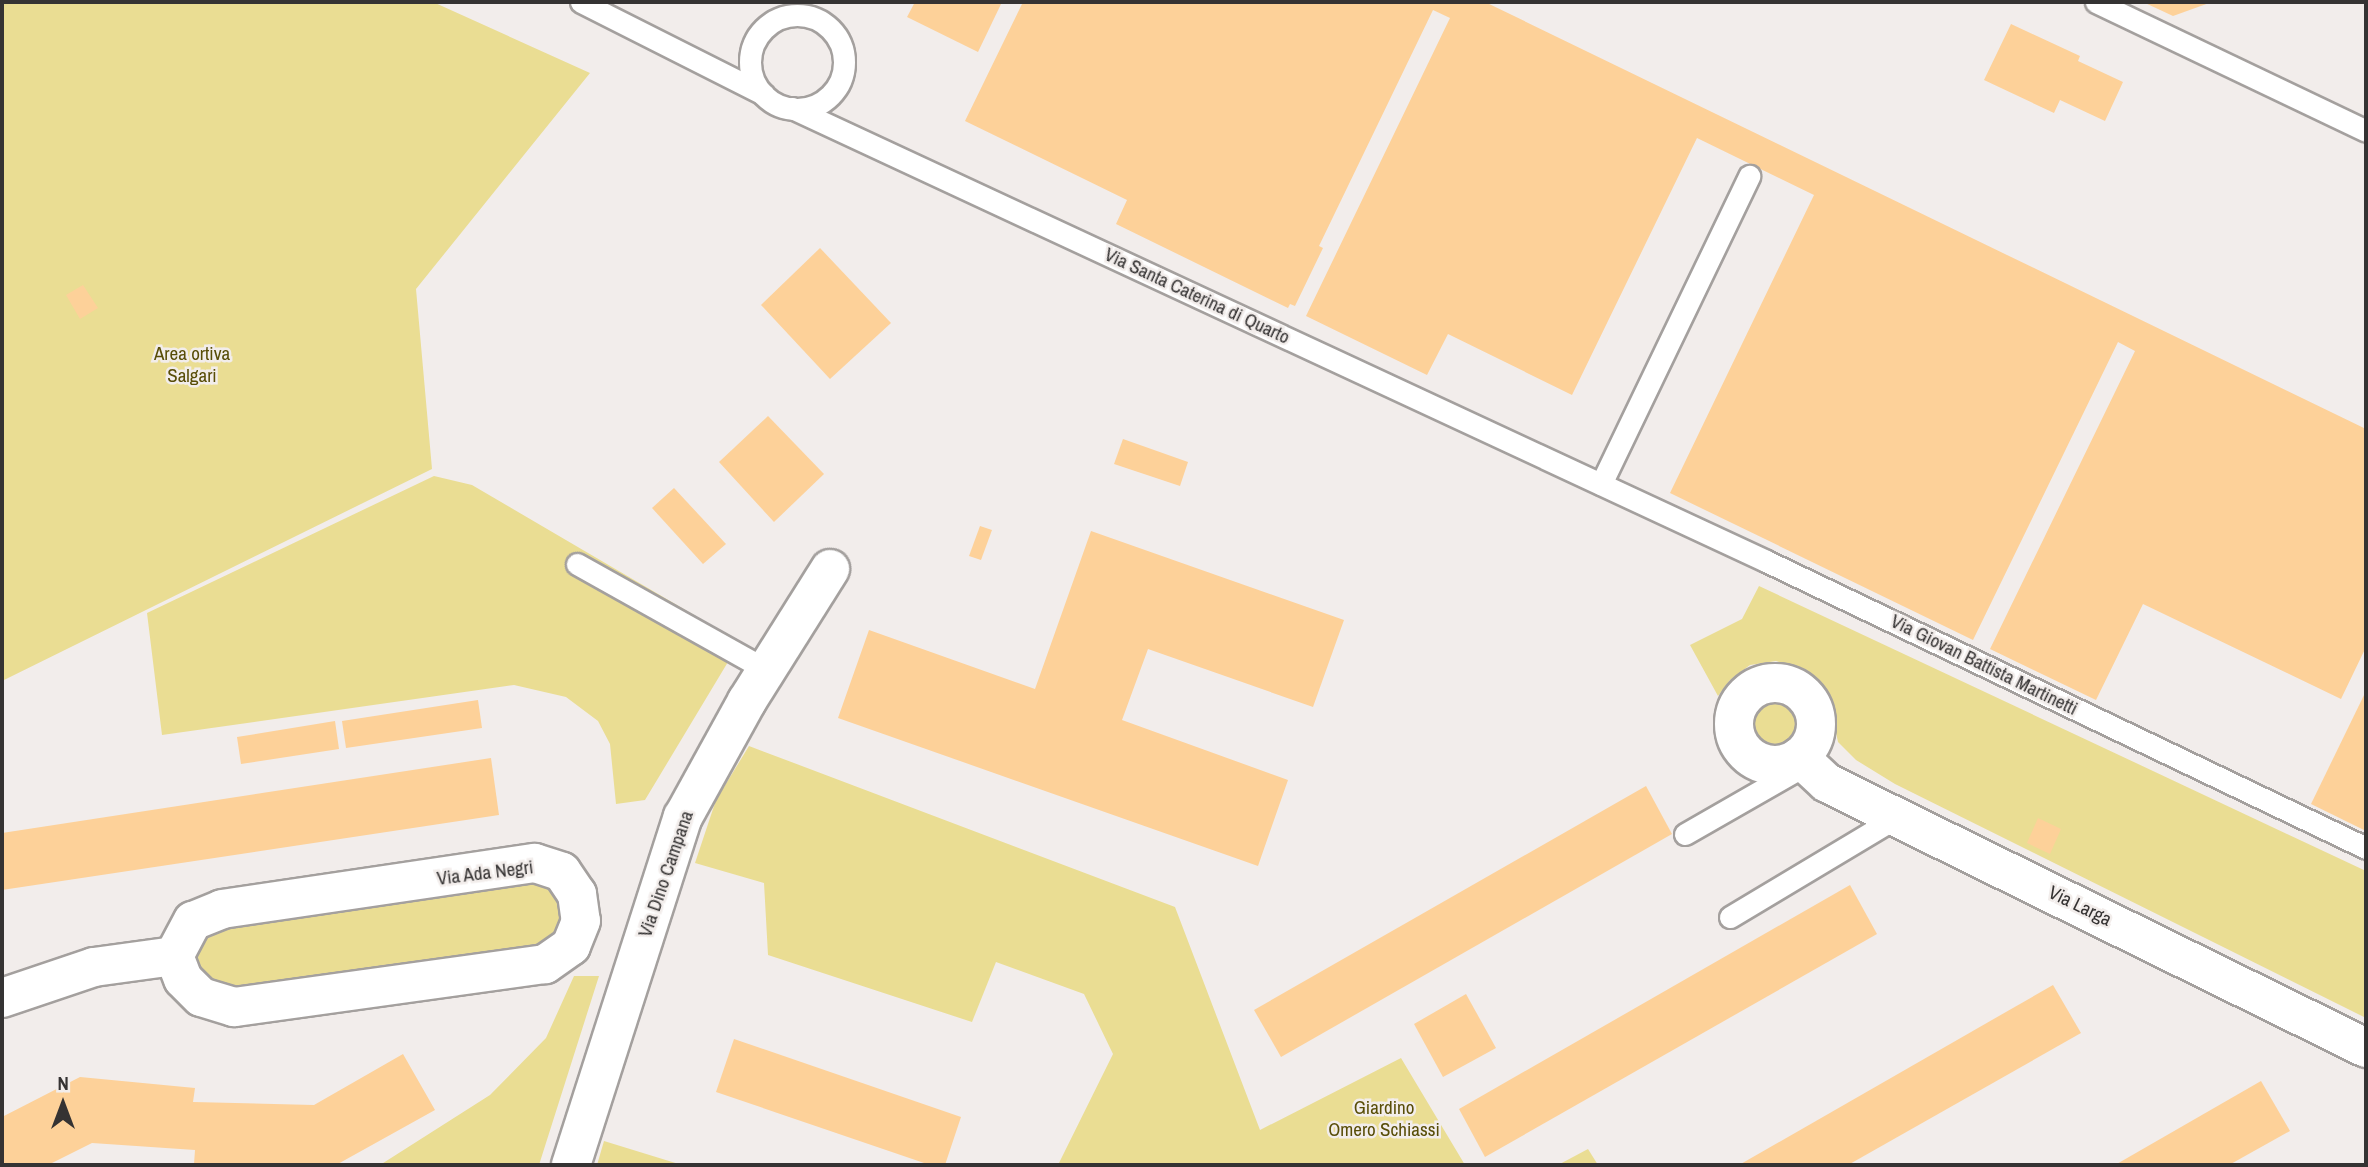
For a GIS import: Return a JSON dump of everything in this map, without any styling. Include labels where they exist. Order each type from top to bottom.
[{"type":"street","name":"Via Dino Campana","points":[[571,1165],[683,817],[767,670],[830,569]]},
{"type":"street","name":"Via Larga","points":[[1803,760],[1827,783],[2366,1048]]},
{"type":"street","name":"Via Ada Negri","points":[[536,863],[562,872],[577,894],[580,920],[571,946],[545,964],[234,1007],[201,997],[183,979],[174,956],[193,920],[222,909],[536,863]]},
{"type":"street","points":[[2,998],[94,967],[174,956]]},
{"type":"lane","points":[[581,2],[763,94],[776,104],[792,108],[808,107],[823,101],[835,90],[842,75],[842,46],[825,23],[812,17],[783,17],[759,34],[752,49],[750,64],[754,80],[763,94]]},
{"type":"lane","points":[[2096,2],[2366,131]]},
{"type":"lane","name":"Via Santa Caterina di Quarto","points":[[792,108],[1601,484]]},
{"type":"lane","points":[[1601,484],[1749,176]]},
{"type":"lane","name":"Via Giovan Battista Martinetti","points":[[1601,484],[2366,848]]},
{"type":"lane","points":[[577,564],[767,670]]},
{"type":"lane","points":[[1685,834],[1803,760]]},
{"type":"lane","points":[[1730,917],[1897,817]]},
{"type":"green space","name":"Area ortiva Salgari","points":[[2,2],[433,2],[590,73],[416,289],[432,469],[2,681]]},
{"type":"green space","points":[[434,476],[472,485],[740,642],[645,800],[616,804],[610,744],[598,721],[566,697],[514,685],[162,735],[147,613]]},
{"type":"green space","points":[[1759,586],[2366,871],[2366,1018],[1895,784],[1856,760],[1838,742],[1829,700],[1821,682],[1801,669],[1776,661],[1750,665],[1730,680],[1718,696],[1690,645],[1742,619]]},
{"type":"green space","points":[[1775,703],[1790,709],[1796,724],[1790,739],[1775,745],[1760,739],[1754,724],[1760,709]]},
{"type":"green space","name":"Giardino Omero Schiassi","points":[[749,746],[1175,907],[1260,1130],[1401,1058],[1465,1165],[1058,1165],[1113,1054],[1084,994],[996,962],[972,1022],[768,955],[764,883],[695,863],[716,800]]},
{"type":"green space","points":[[535,875],[557,884],[564,938],[537,954],[232,997],[207,989],[192,953],[197,933],[224,919]]},
{"type":"green space","points":[[574,976],[599,976],[539,1165],[380,1165],[490,1095],[546,1038]]},
{"type":"green space","points":[[604,1141],[682,1165],[597,1165]]},
{"type":"green space","points":[[1588,1149],[1598,1165],[1558,1165]]},
{"type":"building","points":[[915,2],[1002,2],[978,52],[907,17]]},
{"type":"building","points":[[1023,2],[1485,2],[2366,429],[2366,647],[2341,699],[2143,604],[2096,700],[1990,649],[2135,351],[2118,342],[1973,640],[1670,493],[1814,195],[1697,138],[1572,395],[1448,334],[1427,375],[1306,316],[1450,18],[1433,10],[1319,246],[1323,248],[1295,306],[1290,304],[1288,308],[1116,224],[1127,200],[965,121]]},
{"type":"building","points":[[2143,2],[2212,2],[2173,16]]},
{"type":"building","points":[[2011,24],[2080,56],[2078,61],[2123,82],[2105,121],[2060,100],[2054,113],[1984,80]]},
{"type":"building","points":[[820,248],[891,323],[830,379],[761,305]]},
{"type":"building","points":[[83,285],[98,308],[80,319],[66,295]]},
{"type":"building","points":[[768,416],[824,474],[774,522],[719,462]]},
{"type":"building","points":[[1123,439],[1188,462],[1180,486],[1114,464]]},
{"type":"building","points":[[674,488],[726,544],[703,564],[652,508]]},
{"type":"building","points":[[980,526],[992,530],[981,560],[969,556]]},
{"type":"building","points":[[1091,531],[1344,620],[1313,707],[1148,649],[1122,720],[1288,780],[1258,866],[838,718],[869,630],[1035,689]]},
{"type":"building","points":[[2366,691],[2366,831],[2311,804]]},
{"type":"building","points":[[478,700],[482,728],[346,748],[342,721]]},
{"type":"building","points":[[335,721],[339,749],[241,764],[237,737]]},
{"type":"building","points":[[491,758],[499,815],[2,890],[2,833]]},
{"type":"building","points":[[1646,786],[1672,834],[1281,1057],[1254,1010]]},
{"type":"building","points":[[2038,818],[2061,829],[2050,854],[2027,843]]},
{"type":"building","points":[[1850,885],[1877,934],[1485,1157],[1459,1109]]},
{"type":"building","points":[[2053,985],[2081,1033],[1848,1165],[1739,1165]]},
{"type":"building","points":[[1466,994],[1496,1048],[1443,1077],[1414,1024]]},
{"type":"building","points":[[734,1039],[961,1117],[945,1165],[930,1165],[716,1092]]},
{"type":"building","points":[[403,1054],[435,1110],[336,1165],[194,1164],[195,1150],[92,1143],[48,1165],[2,1165],[2,1117],[80,1077],[195,1088],[193,1102],[314,1105]]},
{"type":"building","points":[[2261,1081],[2290,1131],[2229,1165],[2115,1165]]}]
